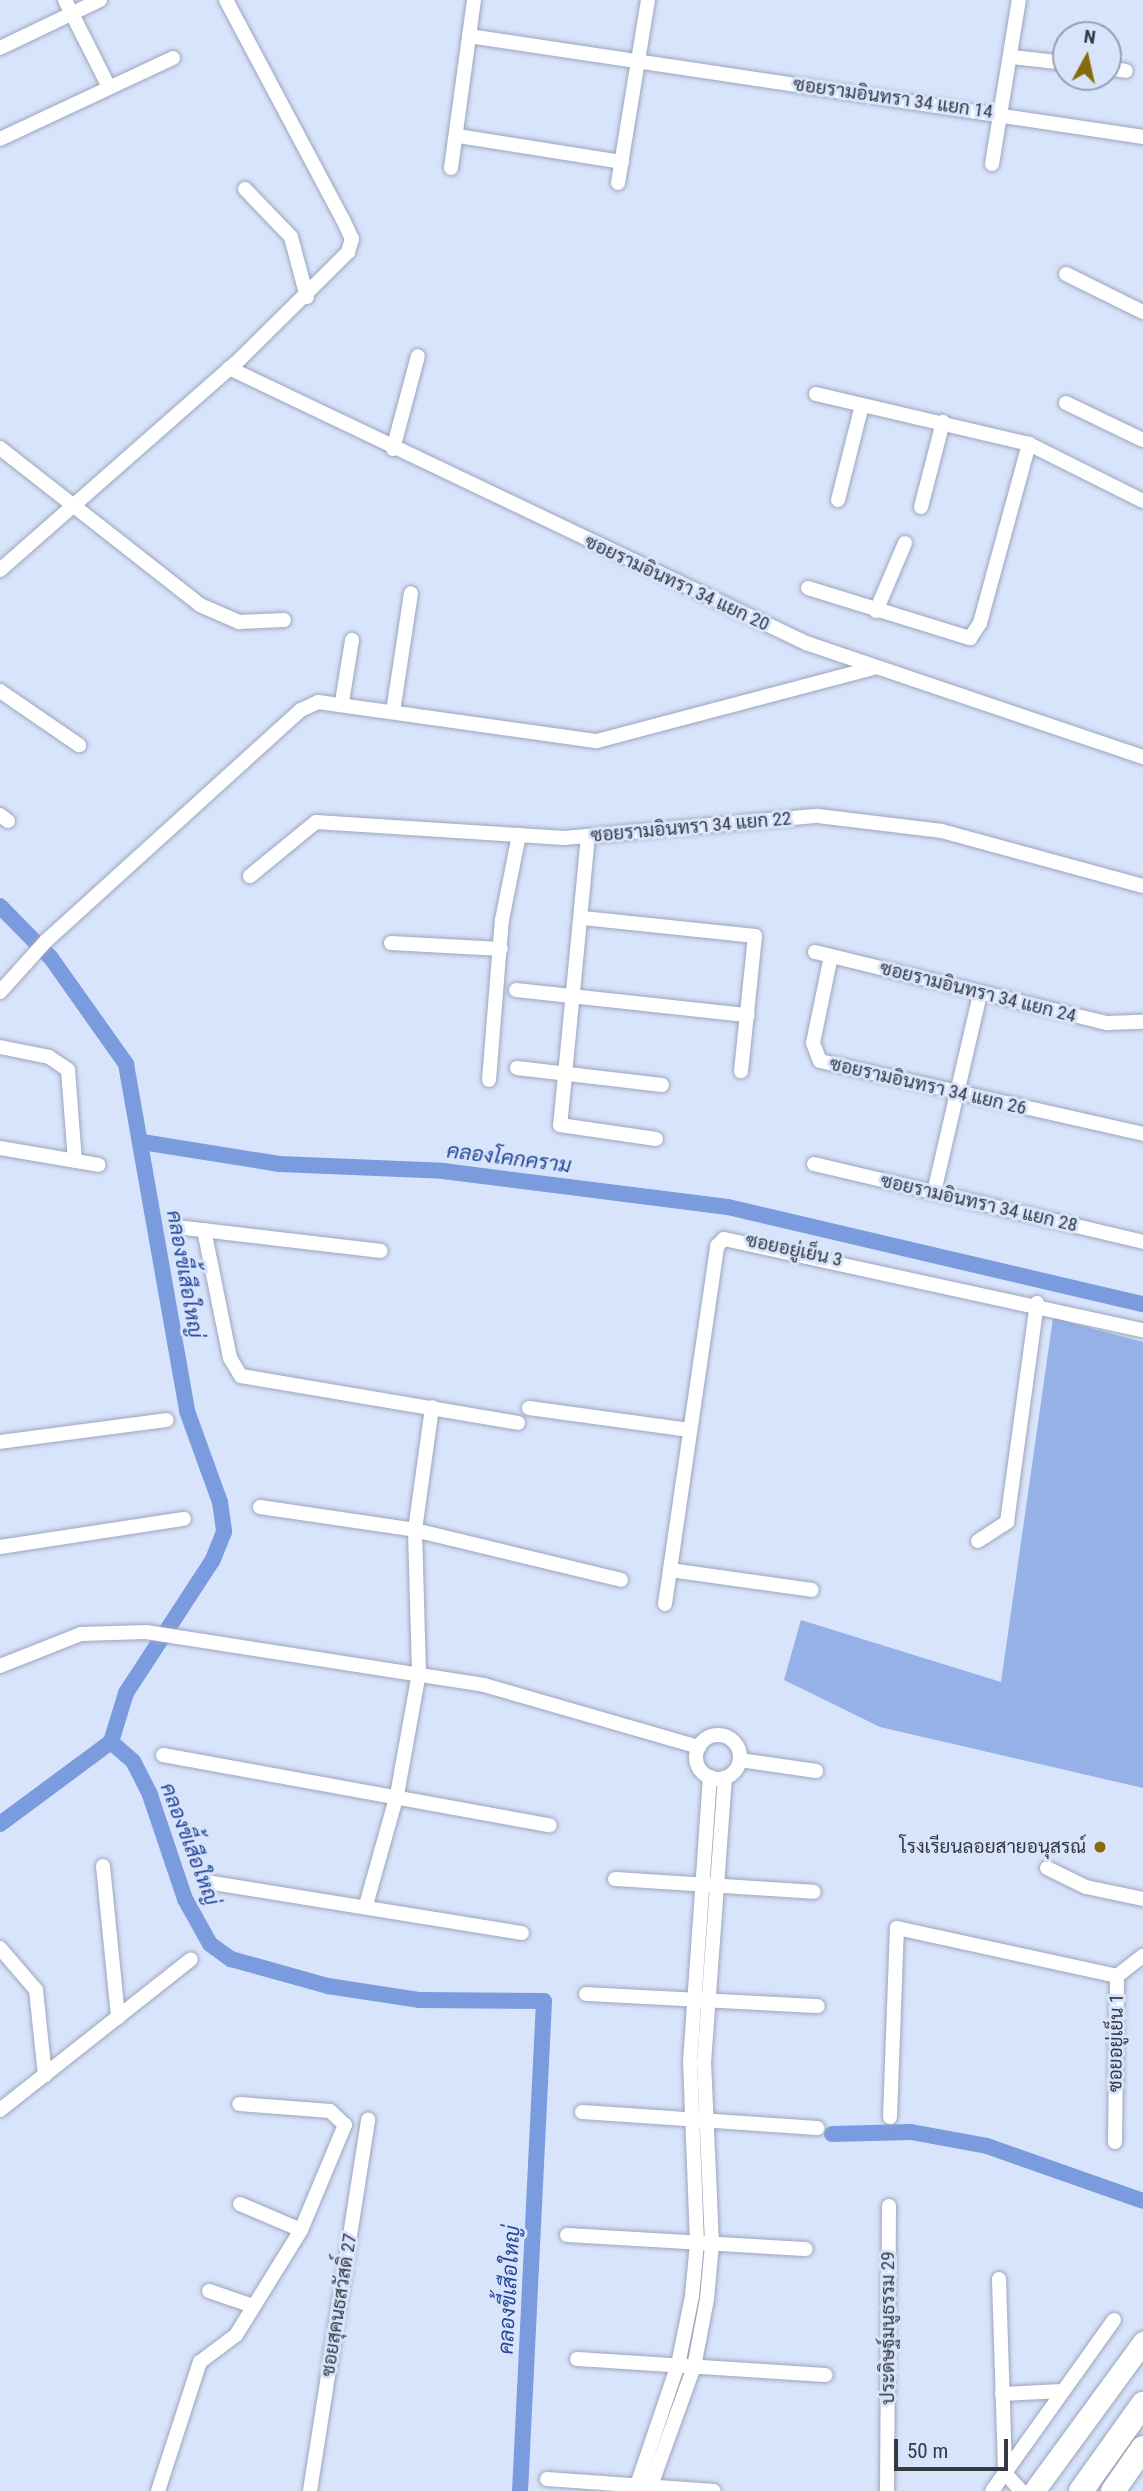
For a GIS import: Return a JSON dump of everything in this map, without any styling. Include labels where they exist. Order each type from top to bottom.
[{"type":"highway","points":[[1081,2491],[1143,2404]]},
{"type":"highway","points":[[1113,2491],[1143,2448]]},
{"type":"main road","points":[[1034,2491],[1143,2342]]},
{"type":"street","points":[[0,48],[69,6],[100,0]]},
{"type":"street","points":[[0,570],[307,297],[348,252],[352,239],[226,0]]},
{"type":"street","points":[[451,168],[458,136],[474,0]]},
{"type":"street","points":[[618,183],[642,61],[648,0]]},
{"type":"street","points":[[992,164],[1012,57],[1019,0]]},
{"type":"street","points":[[69,6],[108,85]]},
{"type":"street","name":"ซอยรามอินทรา 34 แยก 14","points":[[469,36],[1001,113],[1143,137]]},
{"type":"street","points":[[1012,57],[1052,62]]},
{"type":"street","points":[[0,139],[108,85],[173,58]]},
{"type":"street","points":[[1122,70],[1126,71]]},
{"type":"street","points":[[458,136],[622,162]]},
{"type":"street","points":[[245,189],[291,237],[307,297]]},
{"type":"street","points":[[1066,274],[1143,312]]},
{"type":"street","points":[[393,449],[418,356]]},
{"type":"street","name":"ซอยรามอินทรา 34 แยก 20","points":[[229,368],[393,449],[806,643],[873,668],[1143,757]]},
{"type":"street","points":[[816,394],[1029,444],[1143,501]]},
{"type":"street","points":[[1066,403],[1143,440]]},
{"type":"street","points":[[838,500],[862,405]]},
{"type":"street","points":[[920,507],[943,422]]},
{"type":"street","points":[[808,588],[952,637],[976,632],[1029,444]]},
{"type":"street","points":[[0,448],[220,616],[284,621]]},
{"type":"street","points":[[876,611],[905,543]]},
{"type":"street","points":[[393,712],[411,593]]},
{"type":"street","points":[[342,702],[352,640]]},
{"type":"street","points":[[0,992],[46,941],[300,710],[342,702],[393,712],[597,741],[873,668]]},
{"type":"street","points":[[0,691],[79,745]]},
{"type":"street","name":"ซอยรามอินทรา 34 แยก 22","points":[[250,876],[316,822],[519,835],[588,836],[818,817],[876,820],[942,831],[1143,886]]},
{"type":"street","points":[[489,1080],[501,950],[519,835]]},
{"type":"street","points":[[588,836],[583,918],[564,1076],[564,1129],[656,1139]]},
{"type":"street","points":[[583,918],[755,936],[741,1071]]},
{"type":"street","points":[[391,943],[501,950]]},
{"type":"street","name":"ซอยรามอินทรา 34 แยก 24","points":[[815,952],[980,995],[1107,1023],[1143,1022]]},
{"type":"street","name":"ซอยรามอินทรา 34 แยก 26","points":[[831,956],[813,1043],[820,1061],[1143,1134]]},
{"type":"street","points":[[516,990],[748,1015]]},
{"type":"street","points":[[934,1192],[980,995]]},
{"type":"street","points":[[0,1047],[48,1056],[68,1070],[75,1161]]},
{"type":"street","points":[[517,1068],[564,1076],[662,1086]]},
{"type":"street","points":[[0,1148],[99,1165]]},
{"type":"street","name":"ซอยรามอินทรา 34 แยก 28","points":[[814,1164],[1143,1242]]},
{"type":"street","points":[[177,1227],[381,1251]]},
{"type":"street","points":[[204,1230],[230,1358],[241,1376],[518,1423]]},
{"type":"street","name":"ซอยอยู่เย็น 3","points":[[665,1604],[717,1246],[724,1239],[1037,1303],[1143,1330]]},
{"type":"street","points":[[978,1541],[1007,1522],[1037,1303]]},
{"type":"street","points":[[366,1905],[397,1795],[419,1673],[415,1531],[432,1407]]},
{"type":"street","points":[[529,1408],[689,1430]]},
{"type":"street","points":[[0,1442],[167,1420]]},
{"type":"street","points":[[260,1507],[415,1531],[621,1580]]},
{"type":"street","points":[[0,1547],[184,1519]]},
{"type":"street","points":[[670,1570],[812,1590]]},
{"type":"street","points":[[0,1666],[80,1634],[146,1632],[172,1635],[484,1685],[699,1747],[725,1736],[740,1760]]},
{"type":"street","points":[[699,1747],[698,1764],[717,1777]]},
{"type":"street","points":[[163,1755],[397,1795],[550,1825]]},
{"type":"street","points":[[643,2488],[694,2367],[705,2243],[700,1884],[717,1777],[740,1760],[816,1771]]},
{"type":"street","points":[[700,1999],[717,1885],[717,1777]]},
{"type":"street","points":[[103,1866],[118,2017]]},
{"type":"street","points":[[1046,1868],[1086,1887],[1143,1899]]},
{"type":"street","points":[[615,1879],[814,1892]]},
{"type":"street","points":[[207,1882],[366,1905],[522,1933]]},
{"type":"street","points":[[890,2117],[897,1928],[1117,1976]]},
{"type":"street","points":[[0,1948],[36,1990],[45,2076]]},
{"type":"street","name":"ซอยอยู่เย็น 1","points":[[1115,2142],[1117,1976],[1143,1956]]},
{"type":"street","points":[[0,2110],[191,1959]]},
{"type":"street","points":[[586,1994],[818,2006]]},
{"type":"street","points":[[158,2491],[200,2362],[236,2335],[301,2230],[344,2119],[330,2111],[239,2104]]},
{"type":"street","points":[[582,2112],[817,2128]]},
{"type":"street","name":"ซอยสุคนธสวัสดิ์ 27","points":[[310,2491],[368,2120]]},
{"type":"street","points":[[240,2204],[301,2230]]},
{"type":"street","name":"ประดิษฐ์มนูธรรม 29","points":[[887,2491],[889,2206]]},
{"type":"street","points":[[567,2235],[806,2249]]},
{"type":"street","points":[[643,2488],[678,2365],[705,2243]]},
{"type":"street","points":[[999,2278],[1005,2473],[1021,2491]]},
{"type":"street","points":[[209,2291],[253,2306]]},
{"type":"street","points":[[992,2491],[1114,2320]]},
{"type":"street","points":[[577,2359],[825,2375]]},
{"type":"street","points":[[1002,2394],[1062,2391]]},
{"type":"street","points":[[547,2479],[714,2491]]},
{"type":"shaded area","points":[[1053,1318],[1143,1342],[1143,1788],[880,1727],[784,1680],[801,1620],[1001,1682]]},
{"type":"waterway","name":"คลองขี้เสือใหญ่","points":[[0,906],[51,958],[126,1064],[187,1411],[220,1502],[224,1532],[212,1561],[126,1693],[111,1742]]},
{"type":"waterway","name":"คลองโคกคราม","points":[[142,1142],[279,1164],[443,1171],[728,1207],[1143,1304]]},
{"type":"waterway","name":"คลองขี้เสือใหญ่","points":[[111,1742],[133,1761],[150,1795],[185,1899],[210,1944],[231,1959],[328,1986],[420,2000],[544,2001],[520,2491]]},
{"type":"waterway","points":[[0,1824],[111,1742]]},
{"type":"waterway","points":[[832,2134],[911,2132],[987,2146],[1143,2201]]},
{"type":"place","name":"โรงเรียนลอยสายอนุสรณ์","points":[[1100,1847]]}]
